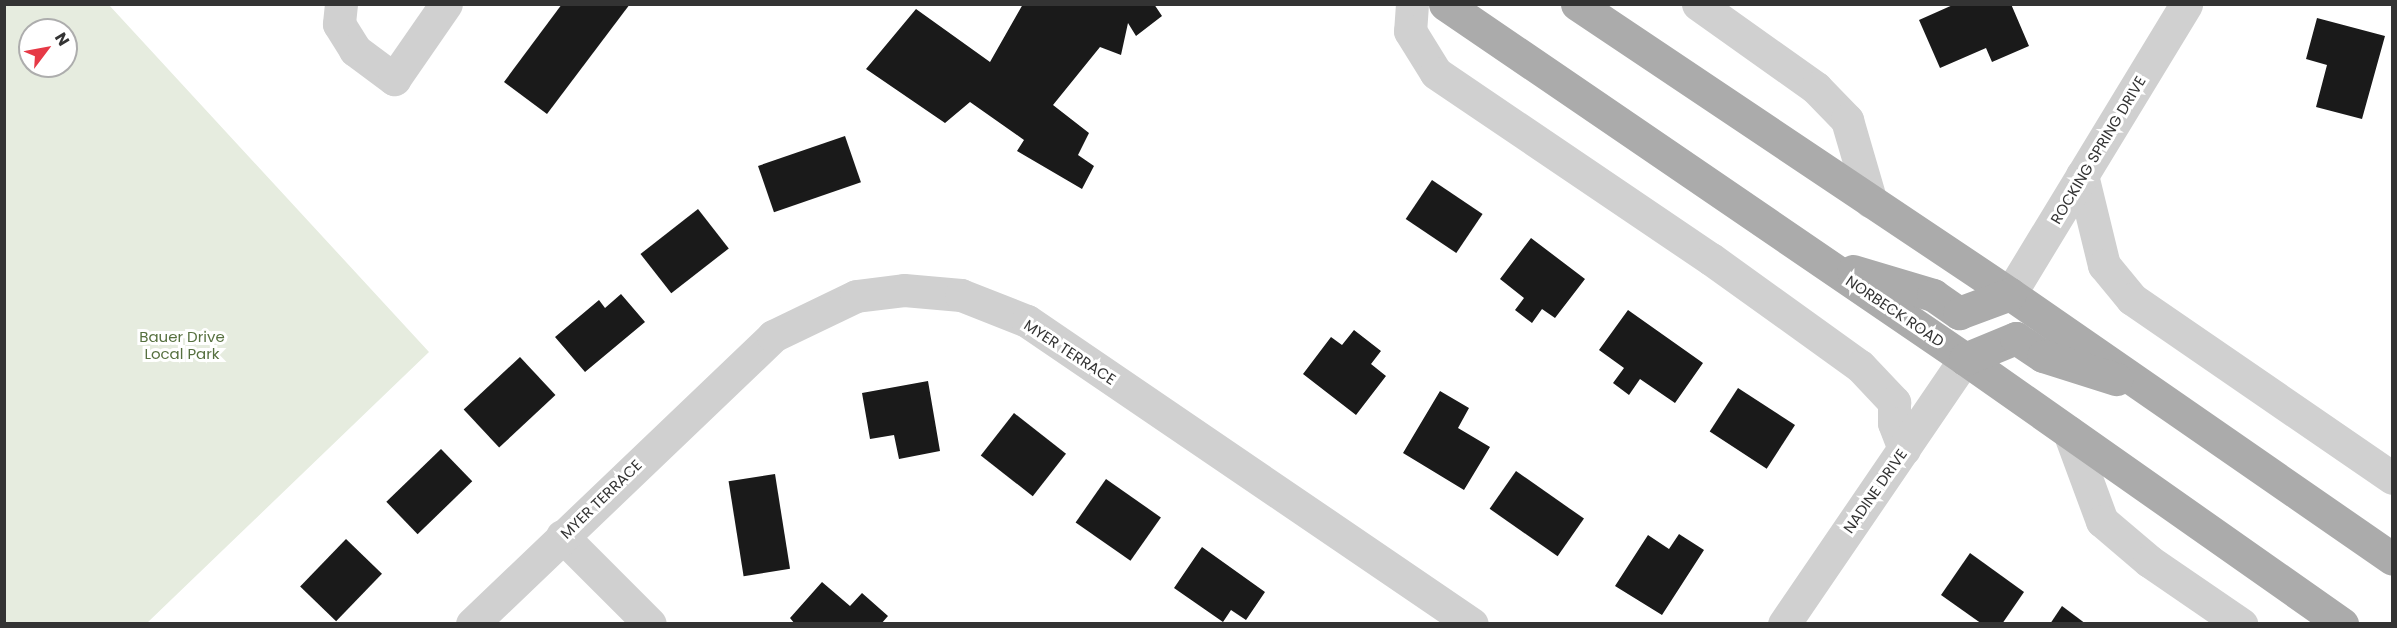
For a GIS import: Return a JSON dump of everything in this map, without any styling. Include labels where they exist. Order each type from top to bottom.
[{"type":"main road","name":"NORBECK ROAD","points":[[1445,4],[1965,359],[2342,624]]},
{"type":"main road","points":[[1577,4],[2010,294],[2392,559]]},
{"type":"main road","points":[[1822,262],[1933,295],[1959,313],[2010,294]]},
{"type":"main road","points":[[1965,359],[2016,338],[2043,356],[2147,389]]},
{"type":"street","points":[[341,4],[339,24],[355,50],[394,79],[446,4]]},
{"type":"street","points":[[1412,4],[1410,31],[1436,73],[1711,259],[1860,366],[1893,402],[1894,423],[1904,449]]},
{"type":"street","points":[[1698,4],[1816,88],[1847,120],[1871,202]]},
{"type":"street","name":"ROCKING SPRING DRIVE","points":[[2010,294],[2186,4]]},
{"type":"street","points":[[2082,176],[2104,265],[2132,299],[2392,478]]},
{"type":"street","name":"MYER TERRACE","points":[[472,624],[773,336],[856,296],[904,290],[961,295],[1027,321],[1472,624]]},
{"type":"street","name":"NADINE DRIVE","points":[[1784,624],[1965,359]]},
{"type":"street","points":[[2069,432],[2102,521],[2149,561],[2241,624]]},
{"type":"street","points":[[562,536],[650,624]]},
{"type":"green space","name":"Bauer Drive Local Park","points":[[4,5],[109,5],[429,352],[147,623],[5,623]]},
{"type":"building","points":[[562,4],[630,4],[547,114],[504,82]]},
{"type":"building","points":[[1023,4],[1154,4],[1162,16],[1136,36],[1128,23],[1121,55],[1100,47],[1053,105],[1089,133],[1078,155],[1094,166],[1082,189],[1017,151],[1024,140],[970,102],[945,123],[866,69],[916,9],[990,62]]},
{"type":"building","points":[[1955,4],[2011,4],[2029,46],[1992,62],[1986,48],[1940,68],[1919,20]]},
{"type":"building","points":[[2317,18],[2385,36],[2362,119],[2316,107],[2327,65],[2306,59]]},
{"type":"building","points":[[845,136],[861,182],[774,212],[758,166]]},
{"type":"building","points":[[1432,180],[1483,214],[1456,253],[1406,219]]},
{"type":"building","points":[[698,209],[729,248],[671,293],[640,254]]},
{"type":"building","points":[[1531,238],[1585,279],[1555,318],[1542,309],[1532,323],[1515,310],[1524,298],[1500,279]]},
{"type":"building","points":[[621,294],[645,322],[585,372],[555,337],[599,300],[605,308]]},
{"type":"building","points":[[1628,310],[1703,363],[1675,403],[1640,379],[1629,395],[1613,383],[1624,368],[1599,350]]},
{"type":"building","points":[[1354,330],[1381,351],[1371,364],[1386,376],[1356,415],[1303,374],[1331,337],[1342,345]]},
{"type":"building","points":[[520,357],[555,395],[499,448],[464,410]]},
{"type":"building","points":[[928,381],[940,451],[899,459],[894,435],[870,439],[862,393]]},
{"type":"building","points":[[1738,388],[1795,425],[1767,469],[1710,432]]},
{"type":"building","points":[[1440,391],[1469,408],[1458,428],[1490,447],[1464,490],[1403,453]]},
{"type":"building","points":[[1014,413],[1066,454],[1033,496],[981,456]]},
{"type":"building","points":[[441,449],[472,481],[418,534],[386,502]]},
{"type":"building","points":[[1516,471],[1584,519],[1558,556],[1490,509]]},
{"type":"building","points":[[775,474],[790,569],[744,576],[729,481]]},
{"type":"building","points":[[1106,479],[1161,517],[1130,561],[1076,522]]},
{"type":"building","points":[[1679,534],[1704,550],[1662,615],[1615,586],[1648,535],[1669,549]]},
{"type":"building","points":[[346,539],[382,574],[336,621],[300,586]]},
{"type":"building","points":[[1202,547],[1265,592],[1246,620],[1231,610],[1223,622],[1174,588]]},
{"type":"building","points":[[1970,553],[2024,592],[2002,624],[1982,624],[1941,595]]},
{"type":"building","points":[[822,582],[850,606],[862,593],[888,616],[881,624],[795,624],[790,618]]},
{"type":"building","points":[[2062,606],[2086,624],[2050,624]]}]
